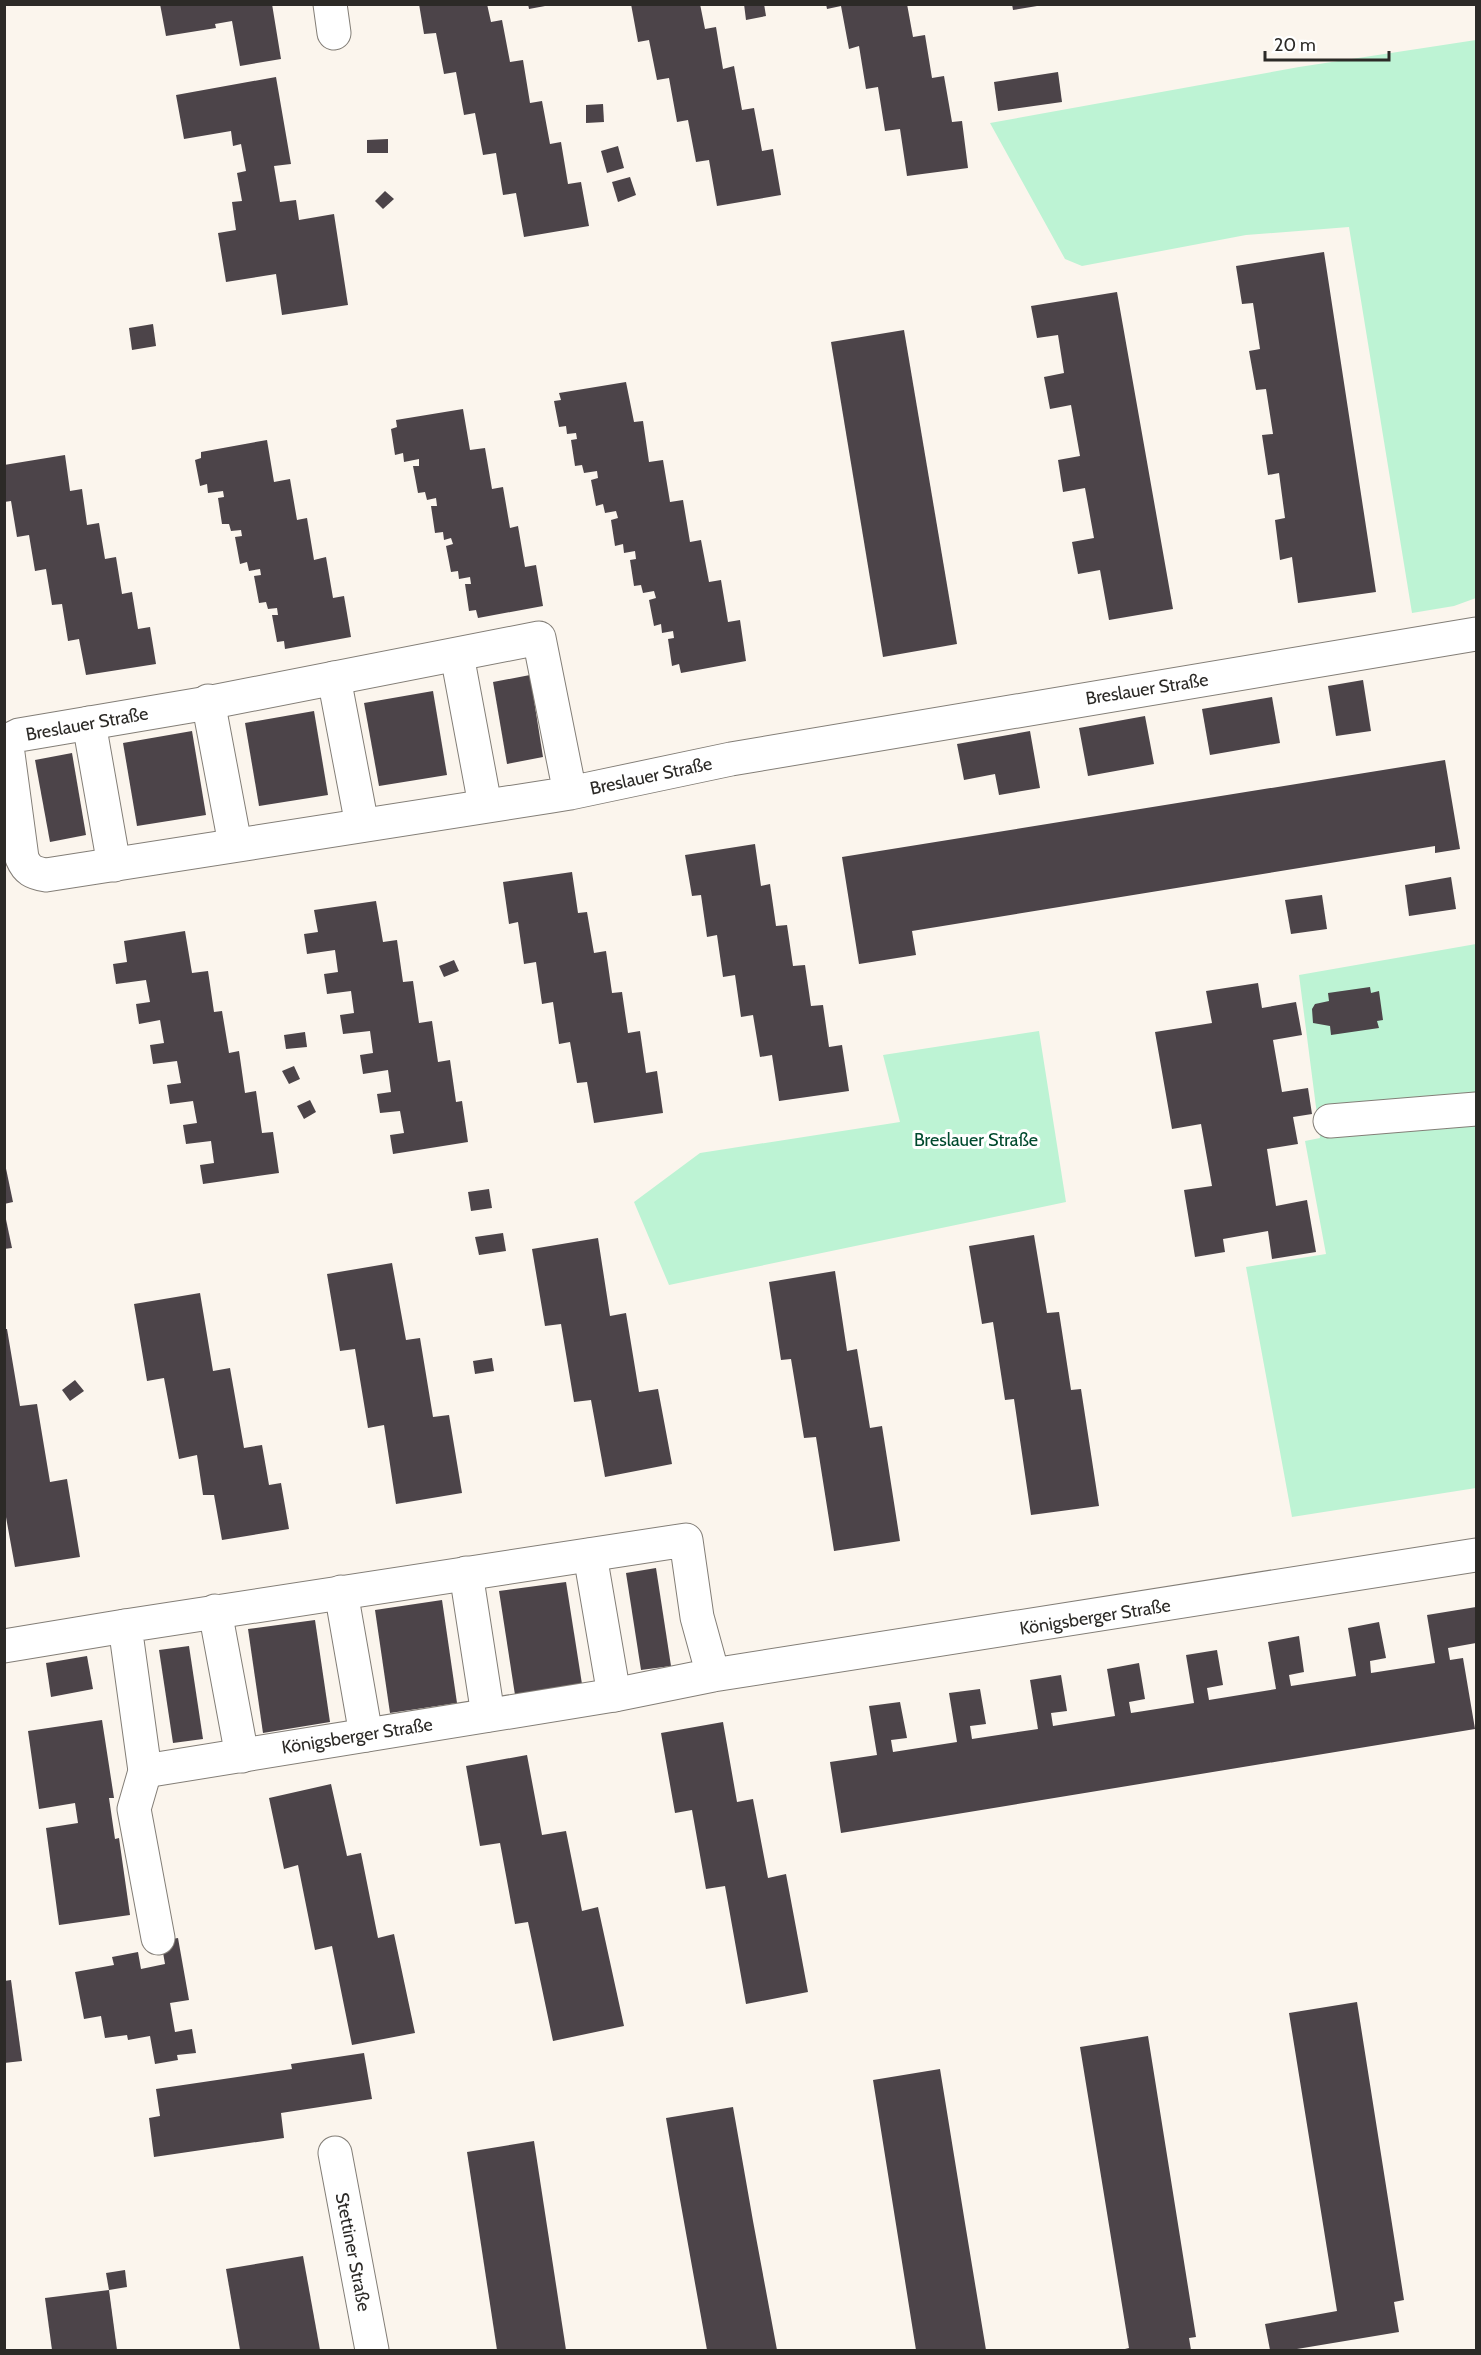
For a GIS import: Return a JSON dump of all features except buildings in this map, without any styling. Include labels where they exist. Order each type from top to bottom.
[{"type":"street","name":"Breslauer Straße","points":[[570,793],[539,638],[19,735],[11,739],[7,746],[22,858],[25,866],[34,873],[46,875],[570,793],[731,759],[1476,634]]},
{"type":"street","points":[[457,655],[485,805]]},
{"type":"street","points":[[334,678],[362,825]]},
{"type":"street","points":[[208,701],[235,844]]},
{"type":"street","points":[[89,723],[114,865]]},
{"type":"street","points":[[1330,1121],[1476,1109]]},
{"type":"street","points":[[4,1647],[215,1611],[686,1540],[698,1617],[713,1676]]},
{"type":"street","name":"Königsberger Straße","points":[[145,1771],[614,1695],[713,1676],[1476,1555]]},
{"type":"street","points":[[590,1556],[614,1695]]},
{"type":"street","points":[[466,1573],[488,1715]]},
{"type":"street","points":[[341,1592],[366,1735]]},
{"type":"street","points":[[215,1611],[242,1756]]},
{"type":"street","points":[[125,1626],[145,1771],[134,1809],[158,1938]]},
{"type":"street","name":"Stettiner Straße","points":[[335,2153],[372,2350]]},
{"type":"green space","points":[[1476,40],[1476,598],[1454,606],[1412,613],[1349,227],[1246,235],[1082,266],[1065,259],[990,123],[1299,67]]},
{"type":"green space","points":[[1476,944],[1476,1488],[1292,1517],[1246,1267],[1326,1254],[1305,1141],[1320,1138],[1299,975]]},
{"type":"green space","name":"Breslauer Straße","points":[[1039,1031],[1066,1202],[669,1285],[634,1202],[700,1153],[900,1122],[883,1055]]}]
